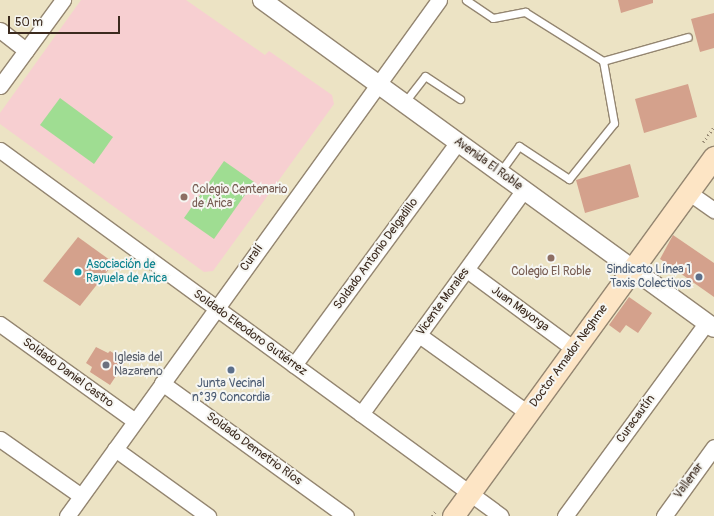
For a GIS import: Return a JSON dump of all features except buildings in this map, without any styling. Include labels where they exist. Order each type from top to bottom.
[{"type":"main road","name":"Doctor Amador Neghme","points":[[453,516],[714,157]]},
{"type":"street","points":[[0,86],[63,0]]},
{"type":"street","name":"Avenida El Roble","points":[[262,0],[710,326]]},
{"type":"street","name":"Curalí","points":[[67,516],[439,0]]},
{"type":"street","points":[[0,30],[26,50]]},
{"type":"street","name":"Soldado Antonio Delgadillo","points":[[294,365],[458,142]]},
{"type":"street","name":"Soldado Eleodoro Gutiérrez","points":[[0,150],[501,516]]},
{"type":"street","name":"Vicente Morales","points":[[361,414],[524,190]]},
{"type":"street","points":[[688,192],[714,210]]},
{"type":"street","name":"Juan Mayorga","points":[[467,270],[574,349]]},
{"type":"street","name":"Soldado Daniel Castro","points":[[0,324],[135,421]]},
{"type":"street","name":"Curacautín","points":[[565,516],[710,326]]},
{"type":"street","points":[[419,335],[528,413]]},
{"type":"street","name":"Soldado Demetrio Ríos","points":[[162,383],[346,516]]},
{"type":"street","points":[[0,439],[81,496]]},
{"type":"street","name":"Vallenar","points":[[664,516],[714,447]]},
{"type":"street","points":[[115,449],[208,516]]},
{"type":"lane","points":[[466,0],[493,18],[525,12],[603,61],[614,123],[569,180],[519,146],[500,173]]},
{"type":"lane","points":[[603,61],[688,37]]},
{"type":"lane","points":[[404,103],[425,76],[460,99]]},
{"type":"shaded area","name":"Colegio Centenario de Arica","points":[[81,0],[186,0],[265,55],[269,51],[332,95],[334,104],[213,271],[204,272],[0,124],[0,113]]},
{"type":"green space","points":[[60,98],[113,137],[94,164],[40,125]]},
{"type":"green space","points":[[224,161],[254,182],[214,239],[184,218]]},
{"type":"place","name":"Colegio Centenario de Arica","points":[[184,197]]},
{"type":"place","name":"Colegio El Roble","points":[[551,258]]},
{"type":"place","name":"Asociación de Rayuela de Arica","points":[[78,272]]},
{"type":"place","name":"Sindicato Línea 1 Taxis Colectivos","points":[[699,277]]},
{"type":"place","name":"Iglesia del Nazareno","points":[[106,365]]},
{"type":"place","name":"Junta Vecinal n°39 Concordia","points":[[231,370]]}]
